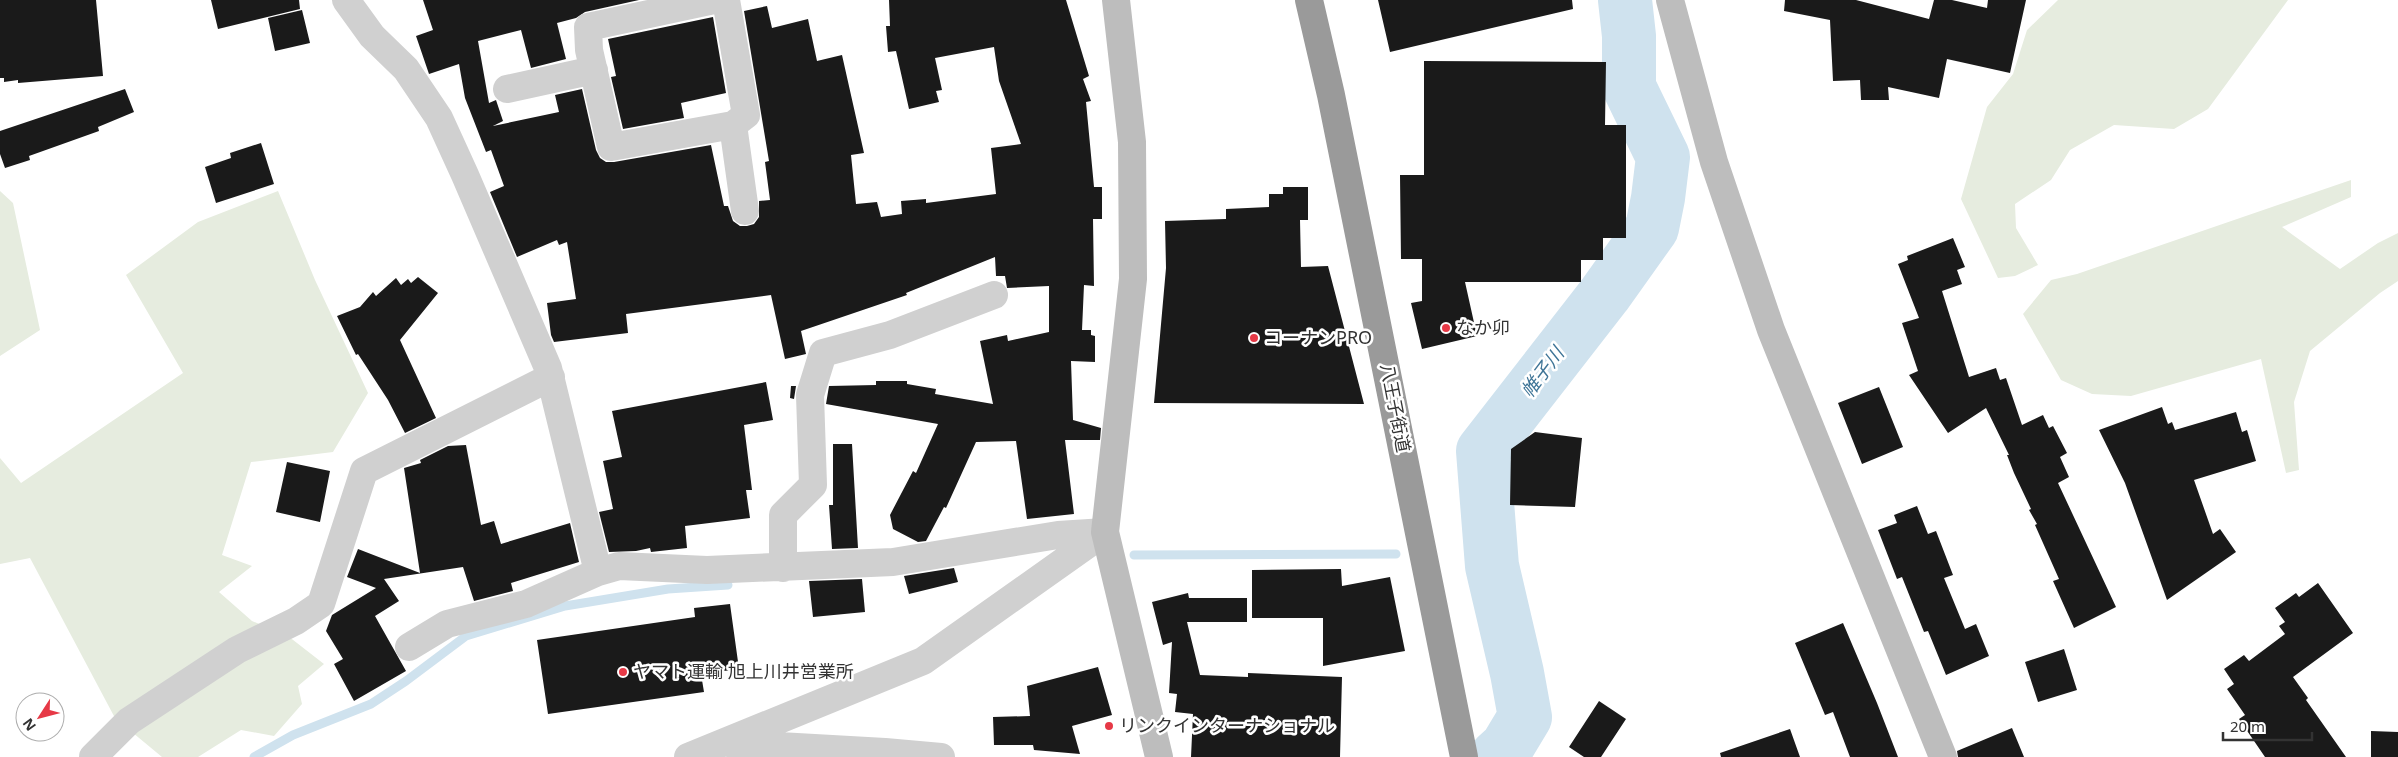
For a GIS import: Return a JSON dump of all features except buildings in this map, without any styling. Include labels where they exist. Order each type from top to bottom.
[{"type":"highway","name":"八王子街道","points":[[1310,0],[1332,95],[1464,757]]},
{"type":"street","points":[[346,0],[372,36],[406,69],[439,118],[551,377],[598,572]]},
{"type":"street","points":[[714,0],[588,27],[594,70],[611,147],[733,125],[746,114],[726,0]]},
{"type":"street","points":[[1116,0],[1132,142],[1133,279],[1105,532],[1159,757]]},
{"type":"street","points":[[1670,0],[1714,162],[1771,330],[1943,757]]},
{"type":"street","points":[[507,89],[594,70]]},
{"type":"street","points":[[733,125],[744,211]]},
{"type":"street","points":[[783,568],[783,515],[813,485],[810,395],[822,353],[890,335],[994,295]]},
{"type":"street","points":[[93,757],[129,721],[237,650],[296,621],[321,604],[364,471],[551,377]]},
{"type":"street","points":[[409,647],[446,624],[526,604],[598,572],[619,566],[707,570],[893,562],[1058,535],[1105,532]]},
{"type":"street","points":[[688,757],[923,661],[1105,532]]},
{"type":"street","points":[[719,743],[941,757]]},
{"type":"shaded area","points":[[2058,0],[2288,0],[2208,109],[2174,129],[2114,125],[2070,150],[2051,180],[2015,204],[2016,228],[2038,265],[2015,276],[1998,278],[1961,199],[1987,107],[2013,74],[2027,30]]},
{"type":"shaded area","points":[[2351,180],[2351,197],[2282,227],[2340,269],[2378,243],[2398,233],[2398,281],[2380,293],[2310,351],[2294,402],[2299,470],[2286,473],[2261,359],[2131,396],[2092,394],[2061,380],[2023,314],[2051,280],[2077,274]]},
{"type":"shaded area","points":[[0,191],[13,203],[40,330],[0,356]]},
{"type":"shaded area","points":[[278,191],[315,280],[368,393],[333,452],[251,462],[222,555],[252,566],[219,592],[252,621],[288,636],[324,664],[298,686],[302,704],[274,736],[241,730],[198,757],[162,757],[115,718],[30,558],[0,564],[0,458],[21,483],[183,373],[126,275],[198,222]]},
{"type":"waterway","name":"帷子川","points":[[1496,757],[1507,747],[1525,717],[1517,673],[1492,566],[1483,451],[1605,294],[1652,228],[1658,198],[1663,157],[1629,87],[1629,36],[1625,0]]},
{"type":"waterway","points":[[1134,555],[1396,554]]},
{"type":"waterway","points":[[254,757],[293,735],[371,704],[406,681],[466,636],[565,606],[668,589],[728,585]]},
{"type":"place","name":"なか卯","points":[[1446,328]]},
{"type":"place","name":"コーナンPRO","points":[[1254,338]]},
{"type":"place","name":"ヤマト運輸 旭上川井営業所","points":[[623,672]]},
{"type":"place","name":"リンクインターナショナル","points":[[1109,726]]}]
